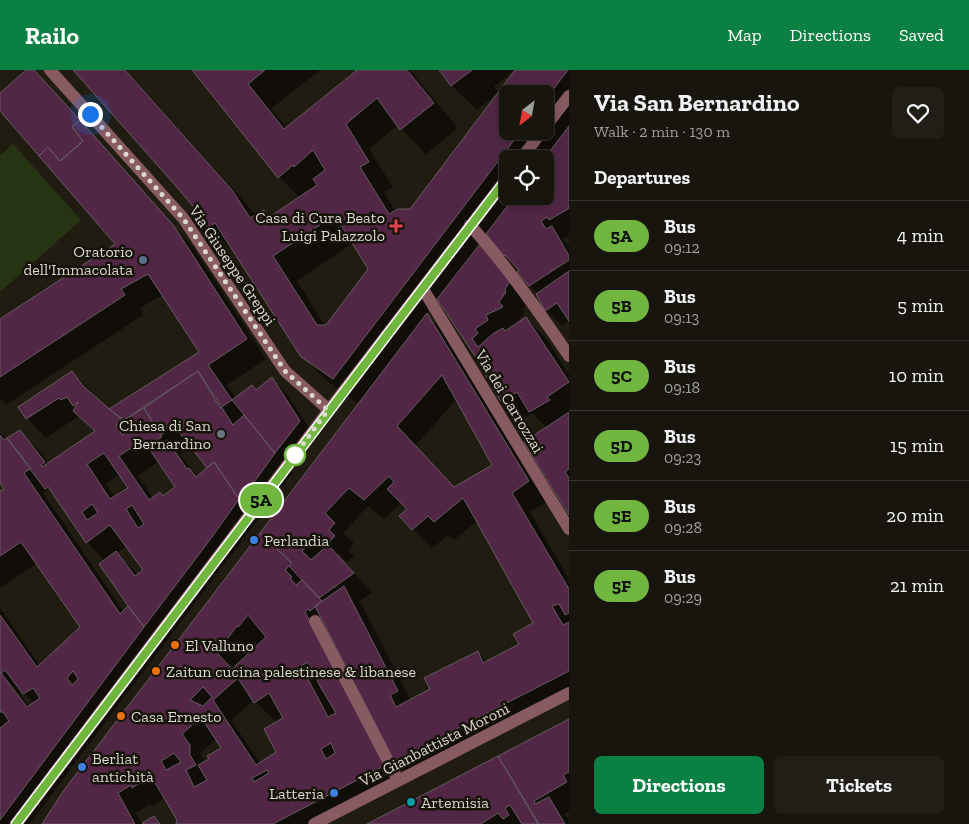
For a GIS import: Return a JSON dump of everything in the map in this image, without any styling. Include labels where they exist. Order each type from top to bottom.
[{"type":"street","name":"Via Giuseppe Greppi","points":[[50,70],[183,218],[285,371],[328,410]]},
{"type":"street","points":[[554,115],[569,96]]},
{"type":"street","points":[[16,824],[328,410],[499,188]]},
{"type":"street","points":[[470,225],[532,301],[569,356]]},
{"type":"street","name":"Via dei Carrozzai","points":[[423,289],[569,529]]},
{"type":"street","points":[[315,622],[398,780]]},
{"type":"street","name":"Via Gianbattista Moroni","points":[[322,822],[398,780],[569,693]]},
{"type":"green space","points":[[13,144],[81,220],[0,292],[0,156]]},
{"type":"building","points":[[26,70],[34,70],[80,120],[72,127],[83,141],[60,161],[48,147],[39,156],[0,111],[0,93]]},
{"type":"building","name":"Casa di Cura Beato Luigi Palazzolo","points":[[73,70],[125,70],[232,190],[250,218],[264,210],[268,218],[317,185],[313,179],[325,170],[313,150],[278,178],[192,70],[265,70],[248,84],[284,129],[355,70],[407,70],[434,103],[400,130],[377,98],[346,124],[369,162],[360,167],[389,214],[398,209],[410,209],[499,91],[499,140],[514,140],[507,150],[499,150],[499,160],[333,379],[301,357],[215,223],[208,228],[197,211]],"holes":[[[335,215],[368,269],[326,325],[317,325],[273,256]]]},
{"type":"building","points":[[439,70],[472,70],[451,86]]},
{"type":"building","name":"Casa di Cura Beato Luigi Palazzolo","points":[[515,70],[568,70],[554,88],[554,85],[504,85]]},
{"type":"building","name":"Oratorio dell'Immacolata","points":[[80,120],[174,226],[247,339],[208,365],[232,400],[220,408],[198,371],[124,420],[109,409],[199,352],[148,274],[121,289],[125,295],[0,377],[0,319],[115,244],[39,156],[48,147],[60,161],[64,158],[83,141],[72,127]]},
{"type":"building","points":[[569,126],[569,207],[549,220],[547,217],[541,221],[546,229],[552,226],[569,256],[569,260],[529,286],[517,272],[519,270],[504,256],[486,234],[508,205],[554,205],[554,150],[551,150]]},
{"type":"building","points":[[480,244],[510,281],[505,289],[506,292],[499,302],[503,307],[486,315],[488,320],[475,329],[478,333],[472,339],[478,347],[494,333],[503,328],[505,331],[526,317],[569,382],[547,397],[550,400],[529,412],[517,392],[501,402],[475,356],[437,299]]},
{"type":"building","points":[[569,271],[569,321],[557,303],[545,311],[536,294]]},
{"type":"building","points":[[427,313],[529,481],[512,493],[569,589],[569,613],[565,615],[559,604],[552,606],[563,625],[569,622],[569,671],[394,761],[315,606],[344,586],[398,691],[390,695],[396,707],[430,689],[424,678],[478,651],[483,663],[519,644],[513,634],[533,623],[469,508],[463,498],[434,522],[428,516],[412,530],[399,516],[407,509],[387,489],[394,482],[389,476],[364,500],[349,488],[325,513],[335,523],[329,530],[335,536],[327,544],[318,534],[302,551],[311,560],[328,545],[354,573],[319,598],[289,566],[292,563],[260,533]],"holes":[[[442,375],[492,465],[454,487],[397,426]]]},
{"type":"building","points":[[72,371],[83,386],[121,419],[116,425],[122,435],[133,426],[124,420],[144,408],[162,437],[147,445],[143,440],[119,456],[149,500],[160,492],[163,496],[175,487],[150,450],[167,440],[187,469],[189,468],[196,477],[214,462],[239,499],[144,627],[99,564],[116,551],[135,576],[143,570],[110,525],[86,543],[48,487],[45,489],[7,438],[20,430],[45,462],[41,465],[42,467],[95,431],[73,411],[78,402],[73,406],[67,397],[61,400],[59,398],[26,419],[18,407]],"holes":[[[104,453],[128,488],[110,499],[87,464]],[[92,504],[98,513],[87,520],[82,512]],[[132,505],[144,524],[138,528],[126,509]]]},
{"type":"building","name":"Chiesa di San Bernardino","points":[[198,371],[233,425],[244,415],[275,453],[239,499],[214,462],[207,468],[193,450],[195,449],[190,442],[188,444],[179,432],[181,431],[177,424],[161,435],[144,408]]},
{"type":"building","points":[[272,377],[300,421],[275,453],[232,400],[252,385],[256,390]]},
{"type":"building","points":[[569,412],[569,469],[565,472],[569,478],[569,515],[524,442]]},
{"type":"building","points":[[0,435],[4,440],[7,438],[31,468],[24,473],[120,614],[128,606],[144,627],[0,820],[0,728],[9,721],[3,712],[0,712],[0,615],[37,667],[80,627],[21,542],[0,556],[0,491],[4,489],[0,483]],"holes":[[[5,670],[23,694],[33,688],[40,698],[27,707],[1,673]],[[73,671],[78,679],[72,685],[67,678]]]},
{"type":"building","points":[[260,533],[292,563],[285,570],[292,577],[290,578],[296,585],[302,580],[322,601],[310,611],[308,609],[305,612],[386,765],[273,824],[176,824],[177,820],[151,776],[132,788],[131,785],[118,793],[135,824],[42,824],[64,790]],"holes":[[[248,615],[266,637],[232,669],[217,653],[236,627]],[[308,662],[336,713],[328,717],[301,666]],[[238,678],[254,703],[269,693],[283,718],[264,729],[276,752],[256,765],[213,700]],[[203,687],[212,697],[203,706],[190,700]],[[201,717],[221,748],[207,756],[209,759],[198,765],[207,780],[194,787],[186,770],[196,765],[190,755],[190,745],[182,734]],[[331,743],[335,753],[326,759],[321,749]],[[174,753],[181,762],[166,770],[161,761]],[[267,770],[269,773],[254,782],[252,778]]]},
{"type":"building","points":[[569,719],[569,772],[563,775],[567,782],[534,801],[535,804],[549,797],[565,824],[539,824],[498,756]]},
{"type":"building","points":[[498,756],[538,824],[522,824],[510,805],[505,808],[509,815],[503,819],[498,813],[481,824],[367,824]]},
{"type":"building","points":[[154,816],[160,824],[142,823]]},
{"type":"bus line","name":"5A","points":[[16,824],[328,410],[499,189]]},
{"type":"place","name":"Casa di Cura Beato Luigi Palazzolo","points":[[396,226]]},
{"type":"place","name":"Oratorio dell'Immacolata","points":[[143,260]]},
{"type":"place","name":"Chiesa di San Bernardino","points":[[221,434]]},
{"type":"place","name":"Perlandia","points":[[254,540]]},
{"type":"place","name":"El Valluno","points":[[175,645]]},
{"type":"place","name":"Zaitun cucina palestinese & libanese","points":[[156,671]]},
{"type":"place","name":"Casa Ernesto","points":[[121,716]]},
{"type":"place","name":"Berliat antichità","points":[[82,767]]},
{"type":"place","name":"Latteria","points":[[334,793]]},
{"type":"place","name":"Artemisia","points":[[411,802]]},
{"type":"route","points":[[90,114],[183,218],[285,371],[328,410],[295,455]]}]
